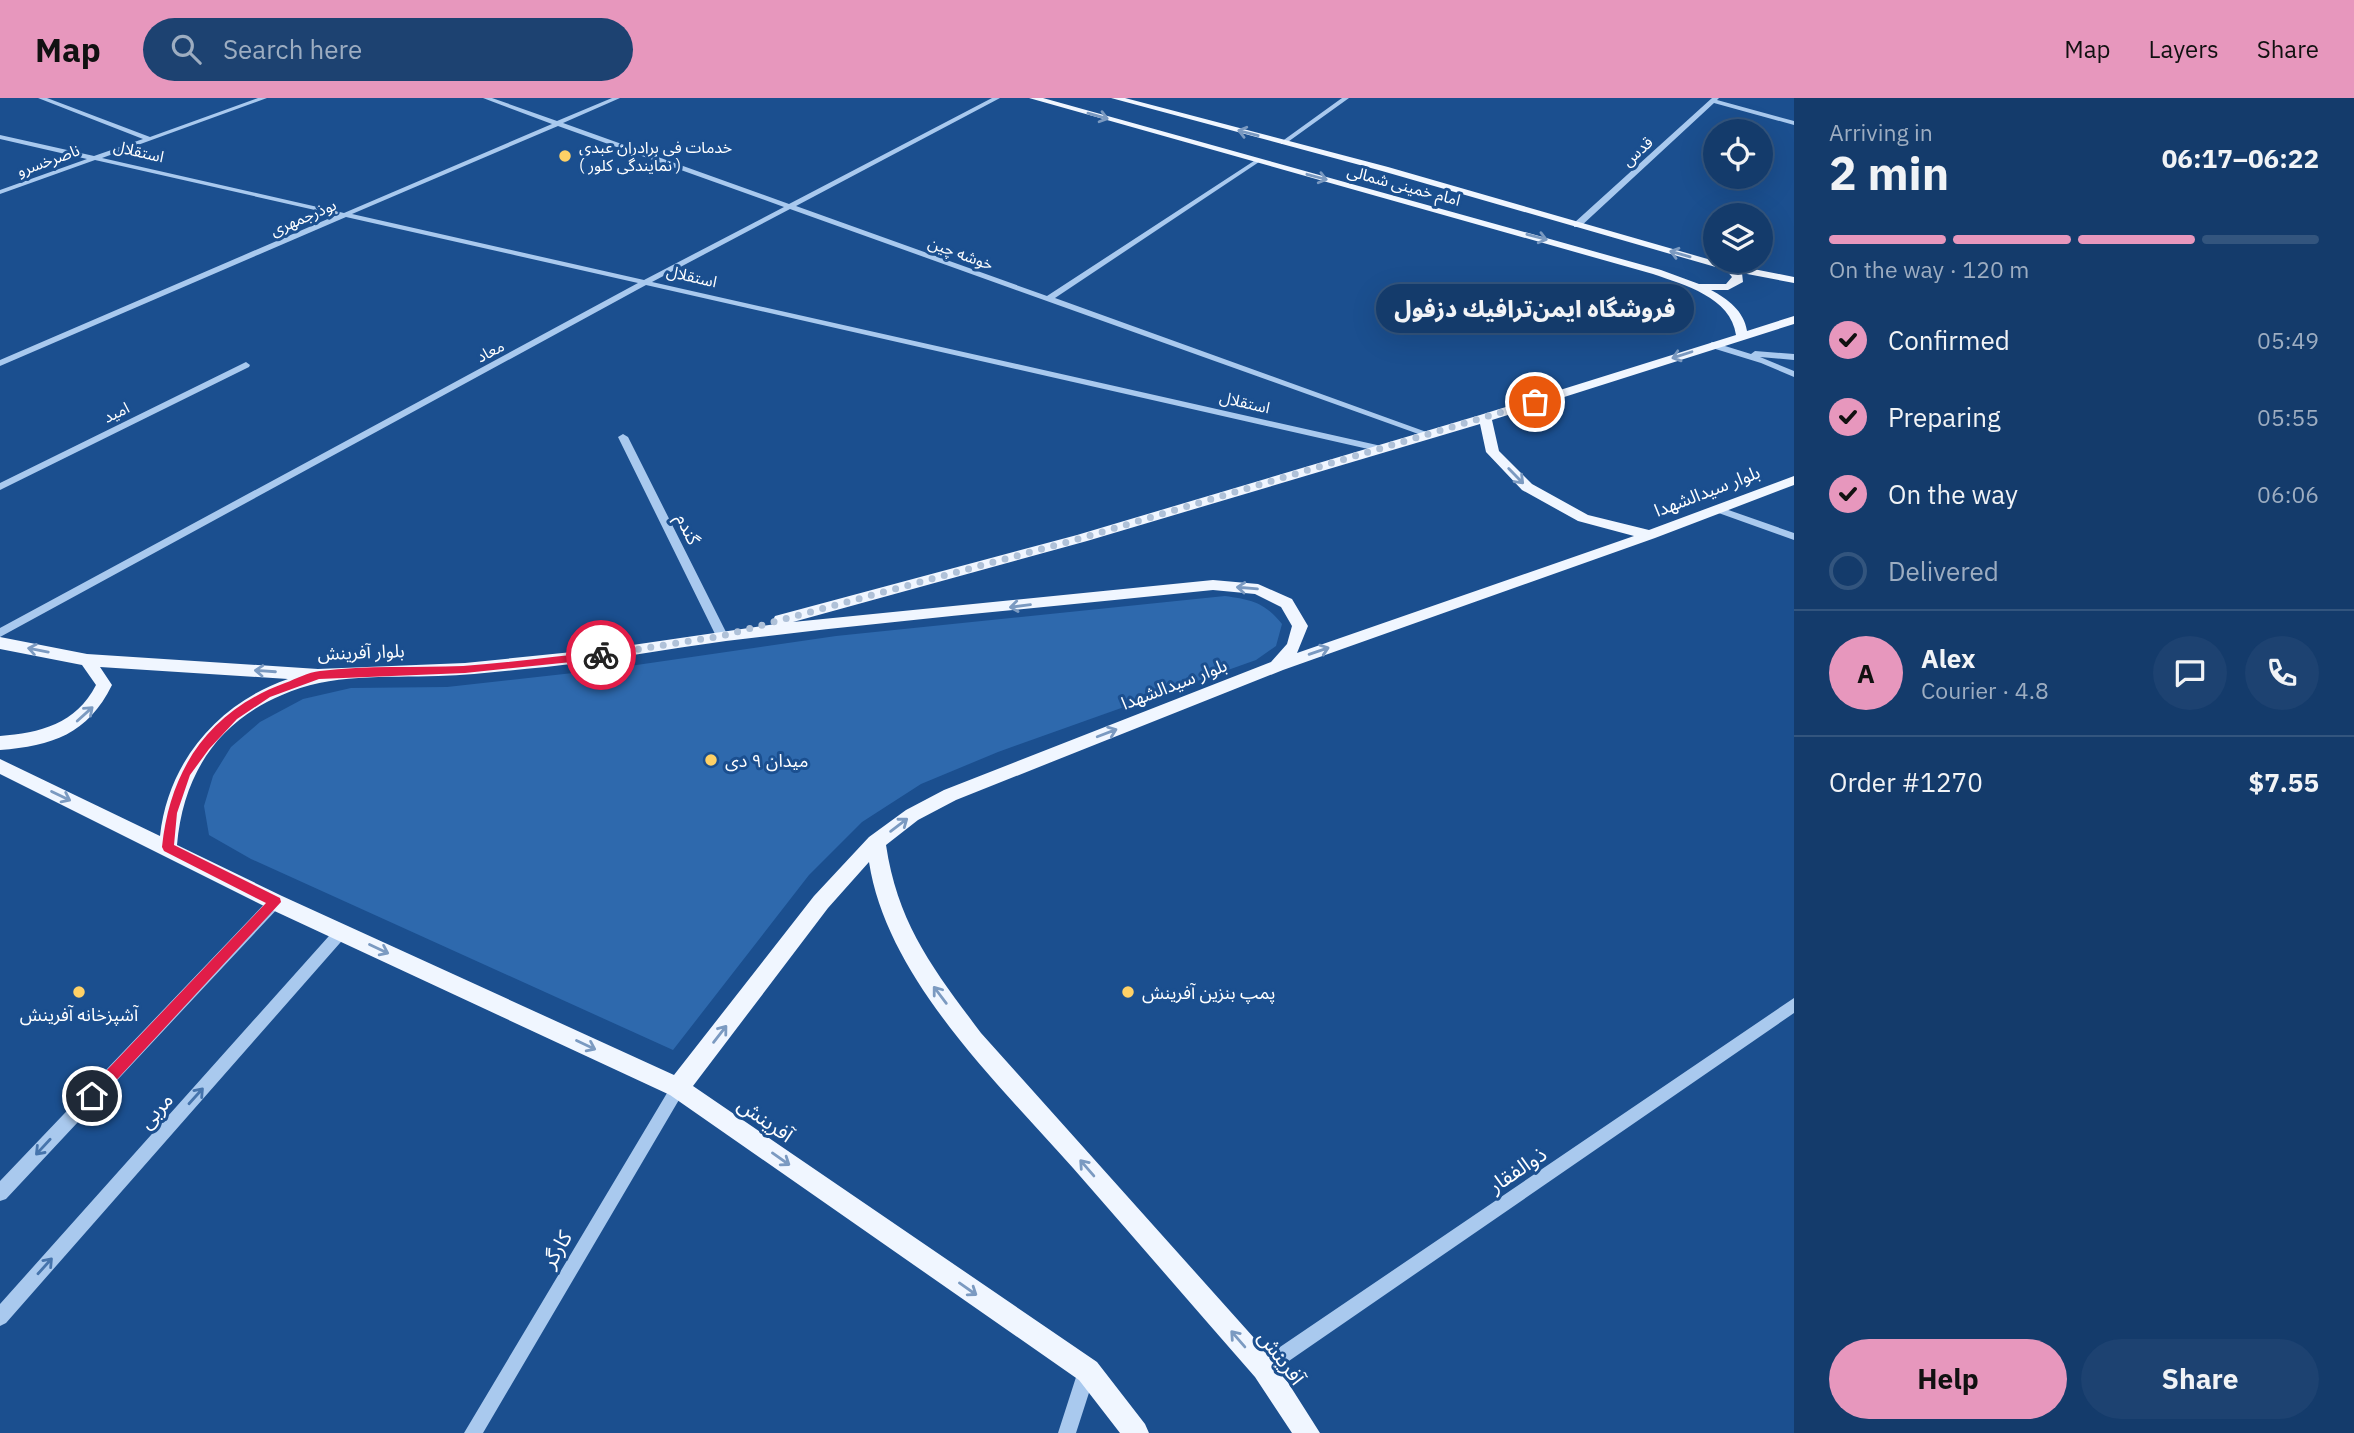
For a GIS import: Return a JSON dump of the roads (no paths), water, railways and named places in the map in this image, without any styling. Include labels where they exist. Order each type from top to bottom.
[{"type":"main road","name":"امام خمینی شمالی","points":[[1032,98],[1563,244],[1686,282],[1715,296],[1734,313],[1743,327],[1742,336]]},
{"type":"main road","name":"امام خمینی شمالی","points":[[1115,98],[1703,260]]},
{"type":"main road","points":[[1686,282],[1713,289],[1728,287],[1737,282],[1738,276],[1735,273]]},
{"type":"main road","name":"امام خمینی شمالی","points":[[1757,273],[1794,280]]},
{"type":"main road","points":[[722,636],[1082,538],[1485,418],[1794,320]]},
{"type":"main road","points":[[1485,418],[1493,452],[1527,487],[1583,517],[1650,535]]},
{"type":"main road","name":"بلوار سیدالشهدا","points":[[678,1088],[821,902],[876,842],[912,815],[950,795],[1277,666],[1650,535],[1794,480]]},
{"type":"main road","points":[[722,636],[1213,585],[1258,589],[1287,603],[1300,626],[1294,646],[1277,666]]},
{"type":"main road","name":"بلوار آفرینش","points":[[0,643],[87,660],[318,675],[465,669],[612,654],[722,636]]},
{"type":"main road","points":[[0,743],[20,742],[56,734],[76,722],[97,704],[104,685],[87,660]]},
{"type":"main road","points":[[168,847],[171,813],[185,774],[205,746],[233,716],[266,694],[318,675]]},
{"type":"main road","points":[[0,766],[275,902]]},
{"type":"main road","name":"آفرینش","points":[[876,842],[887,899],[905,943],[935,989],[974,1040],[1264,1368],[1307,1433]]},
{"type":"main road","name":"آفرینش","points":[[275,902],[678,1088],[1087,1371],[1136,1433]]},
{"type":"street","points":[[41,98],[150,139]]},
{"type":"street","name":"ناصرخسرو","points":[[0,192],[264,98]]},
{"type":"street","name":"خوشه چین","points":[[486,98],[1427,434]]},
{"type":"street","name":"بوذرجمهری","points":[[0,363],[617,98]]},
{"type":"street","name":"معاد","points":[[0,633],[646,282],[996,98]]},
{"type":"street","points":[[1283,143],[1346,98]]},
{"type":"street","points":[[1715,99],[1794,123]]},
{"type":"street","name":"قدس","points":[[1577,225],[1715,99]]},
{"type":"street","name":"استقلال","points":[[0,137],[1377,448]]},
{"type":"street","points":[[1048,299],[1257,161]]},
{"type":"street","points":[[1712,345],[1794,374]]},
{"type":"street","points":[[1737,352],[1794,357]]},
{"type":"street","name":"امید","points":[[0,487],[246,365]]},
{"type":"street","name":"گندم","points":[[623,437],[722,636]]},
{"type":"street","points":[[1717,509],[1794,537]]},
{"type":"street","points":[[0,1193],[275,902]]},
{"type":"street","name":"مربی","points":[[0,1317],[342,931]]},
{"type":"street","name":"ذوالفقار","points":[[1264,1368],[1794,1005]]},
{"type":"street","name":"کارگر","points":[[473,1433],[678,1088]]},
{"type":"street","points":[[1067,1433],[1087,1371]]},
{"type":"place","name":"خدمات فی برادران عبدی ( نمایندگی کلور )","points":[[565,156]]},
{"type":"place","name":"فروشگاه ايمن‌ترافيك دزفول","points":[[1535,402]]},
{"type":"place","name":"میدان ۹ دی","points":[[711,760]]},
{"type":"place","name":"آشپزخانه آفرینش","points":[[79,992]]},
{"type":"place","name":"پمپ بنزین آفرینش","points":[[1128,992]]}]
